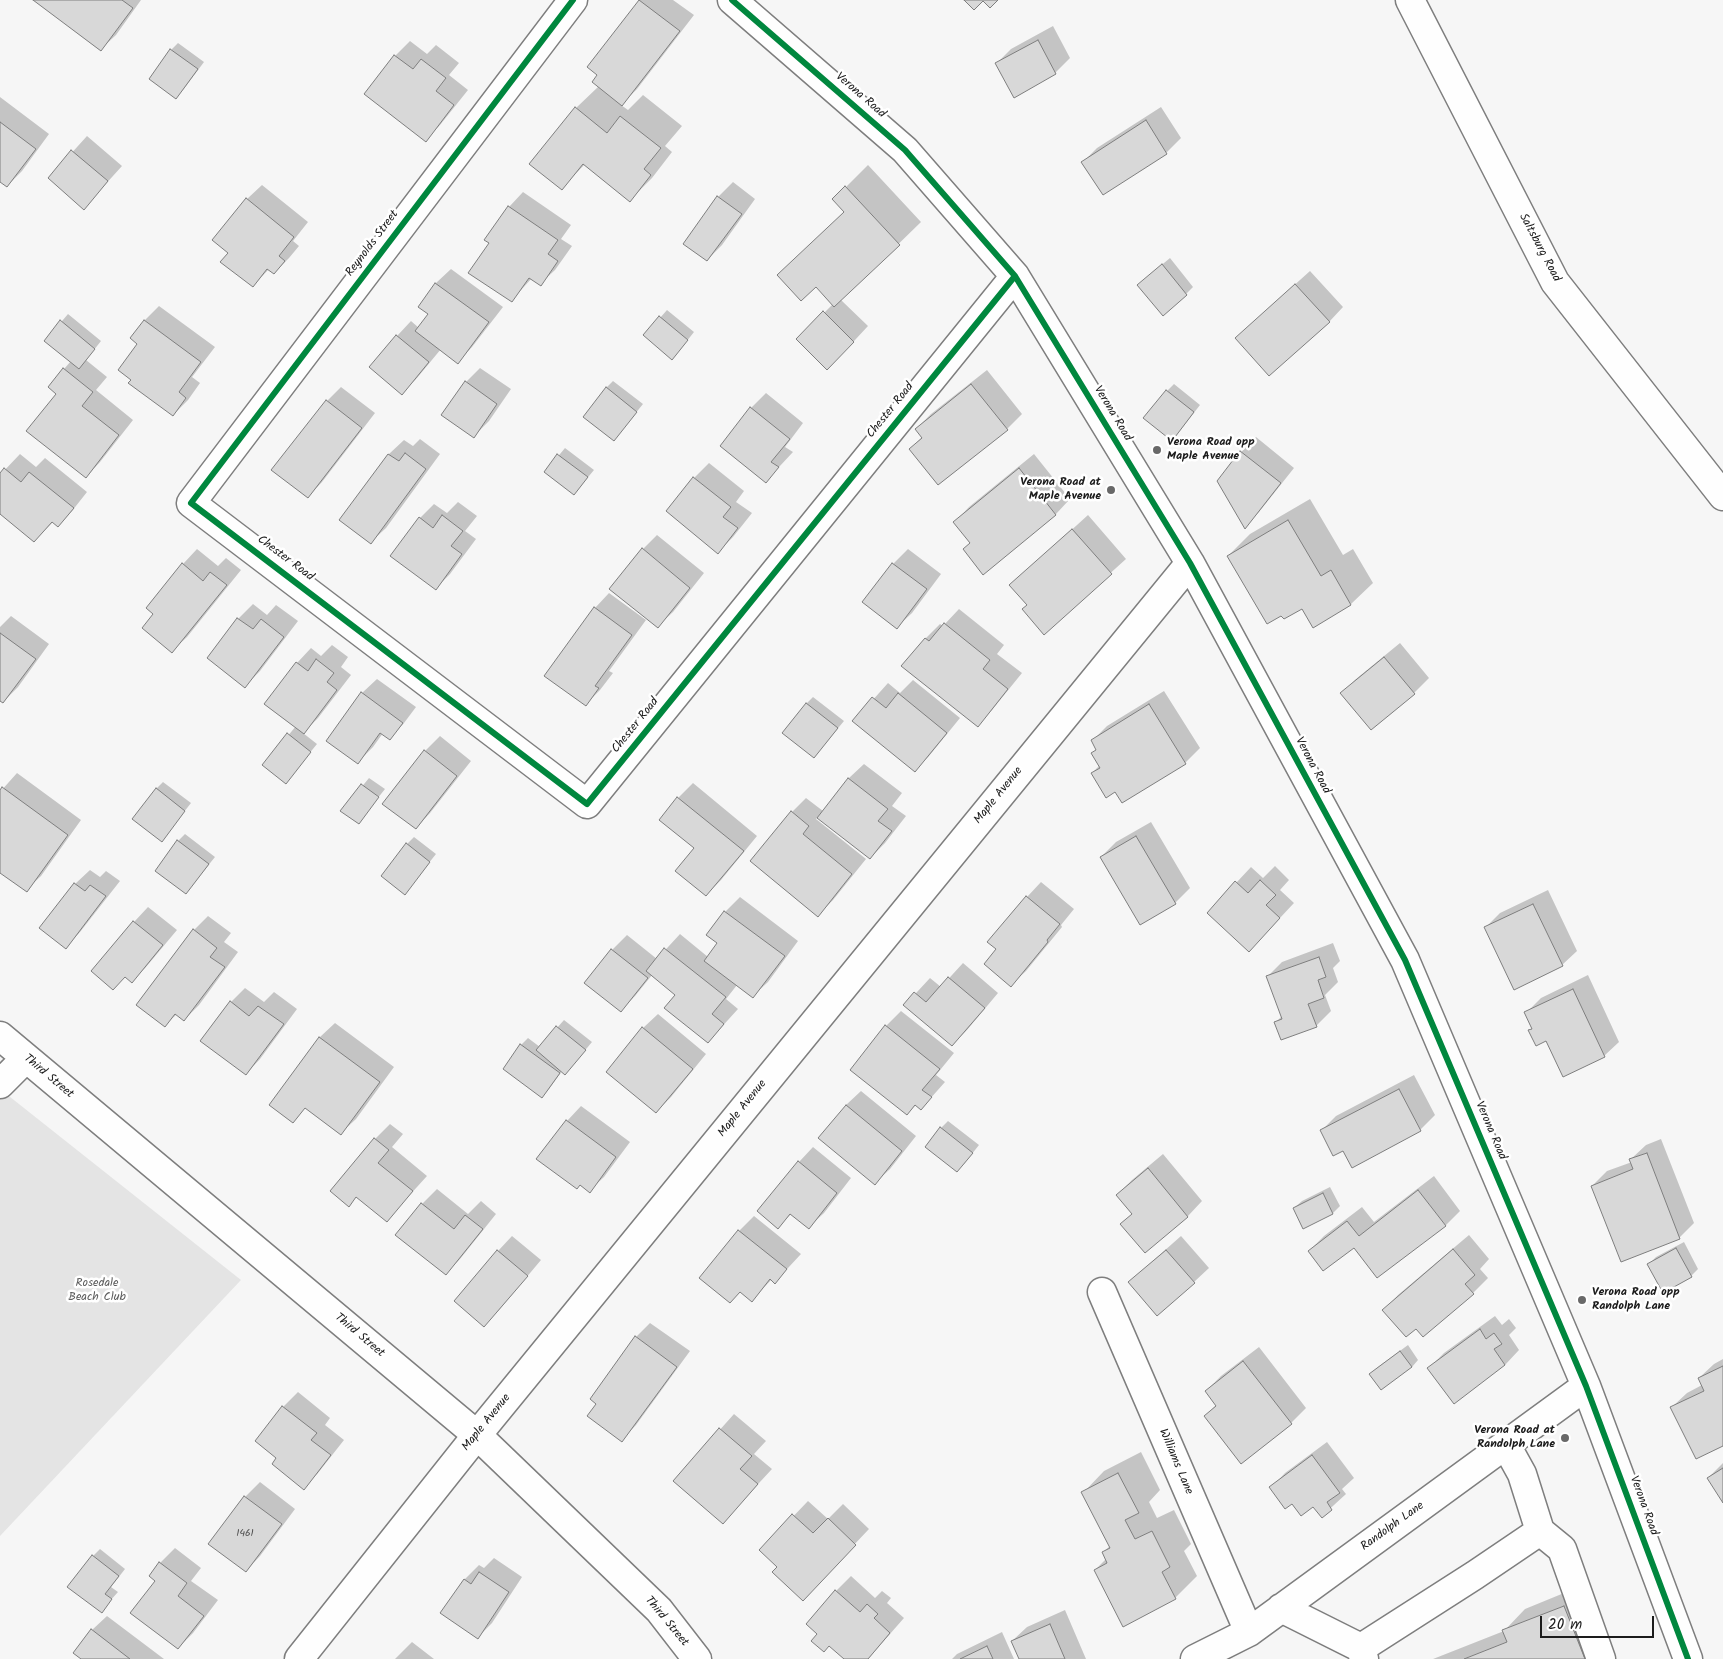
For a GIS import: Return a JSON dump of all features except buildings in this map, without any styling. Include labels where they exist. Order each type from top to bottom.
[{"type":"street","name":"Reynolds Street","points":[[192,503],[573,0]]},
{"type":"street","name":"Verona Road","points":[[732,0],[905,150],[1015,276],[1190,562],[1404,960],[1586,1386],[1688,1659]]},
{"type":"street","name":"Saltsburg Road","points":[[1410,0],[1556,282],[1723,496]]},
{"type":"street","name":"Chester Road","points":[[192,503],[587,804],[1015,276]]},
{"type":"street","name":"Maple Avenue","points":[[299,1659],[477,1434],[1190,562]]},
{"type":"street","name":"Third Street","points":[[0,1036],[477,1434],[659,1610],[697,1659]]},
{"type":"street","points":[[0,1084],[26,1058]]},
{"type":"street","name":"Williams Lane","points":[[1102,1292],[1249,1632]]},
{"type":"street","name":"Randolph Lane","points":[[1195,1659],[1249,1632],[1586,1386]]},
{"type":"street","points":[[1506,1445],[1522,1474],[1540,1531],[1562,1549],[1601,1659]]},
{"type":"street","points":[[1281,1608],[1363,1654],[1540,1531]]},
{"type":"green space","name":"Rosedale Beach Club","points":[[0,1089],[241,1280],[0,1536]]},
{"type":"cycle path","points":[[573,0],[191,503],[587,804],[1015,276]]},
{"type":"cycle path","points":[[732,0],[905,150],[1015,276],[1190,563],[1405,960],[1586,1386],[1688,1659]]},
{"type":"place","name":"Verona Road opp Maple Avenue","points":[[1157,450]]},
{"type":"place","name":"Verona Road at Maple Avenue","points":[[1111,490]]},
{"type":"place","name":"Verona Road opp Randolph Lane","points":[[1582,1300]]},
{"type":"place","name":"Verona Road at Randolph Lane","points":[[1565,1438]]}]
